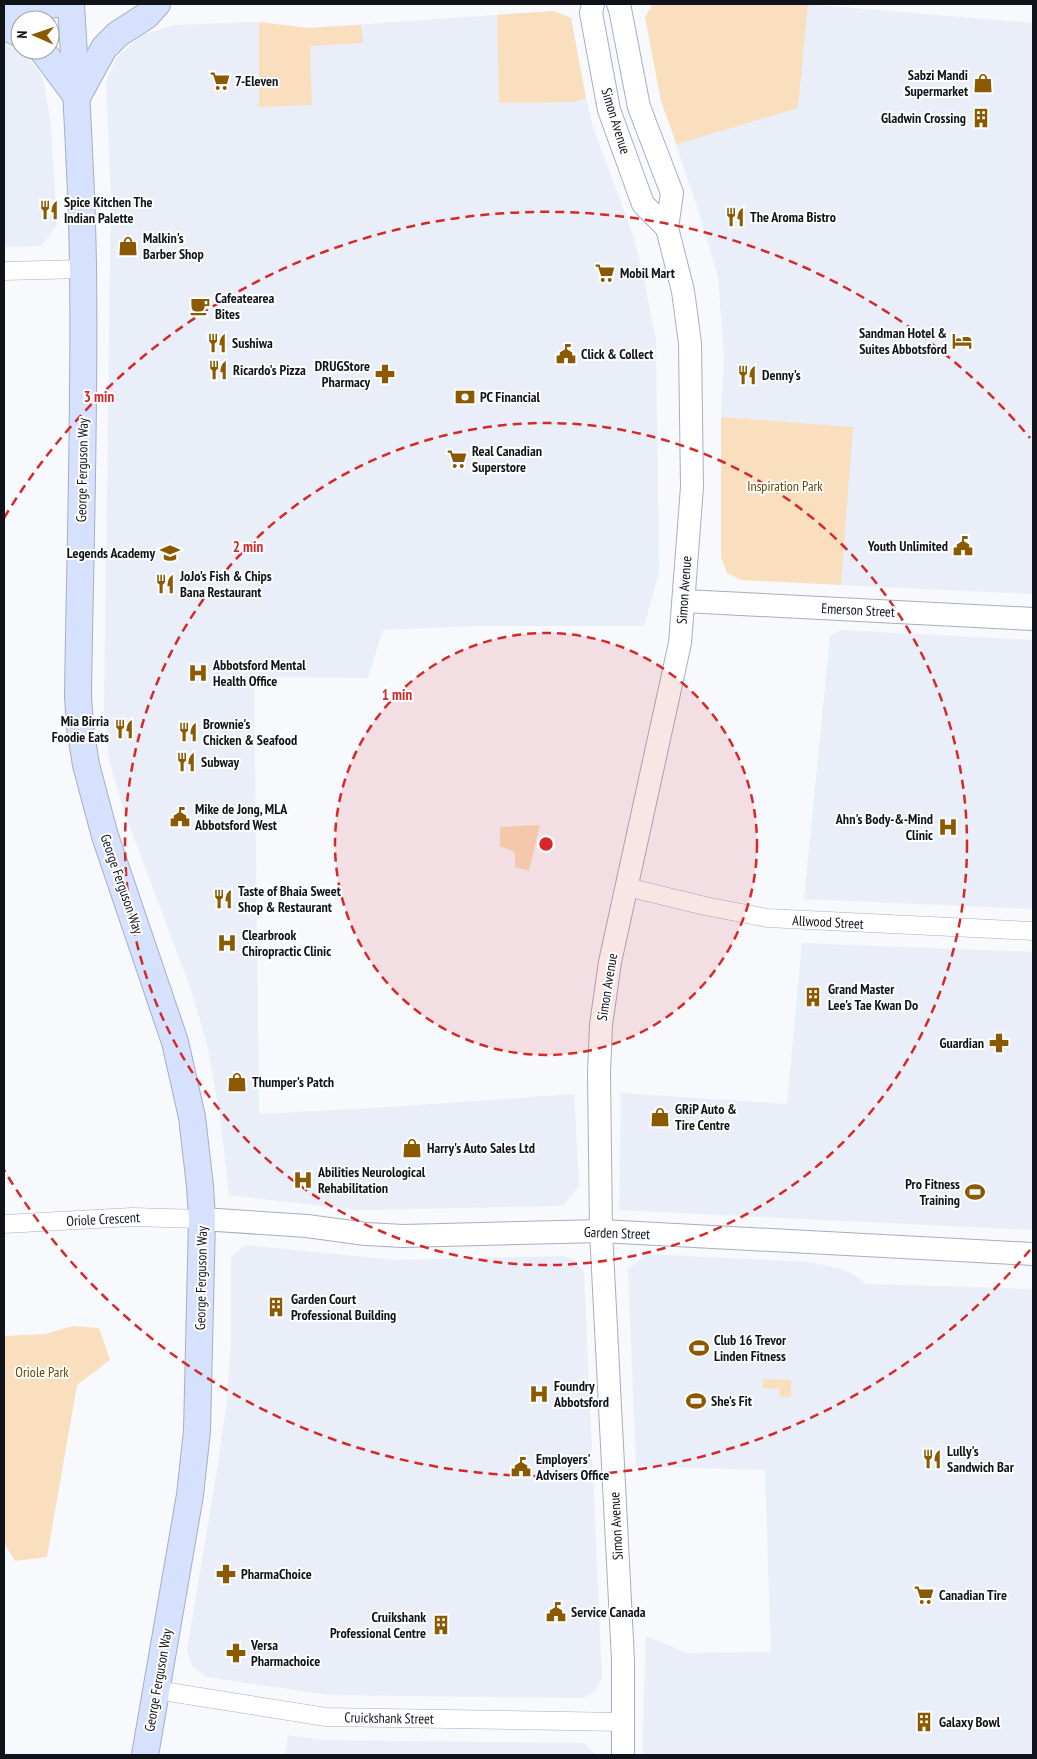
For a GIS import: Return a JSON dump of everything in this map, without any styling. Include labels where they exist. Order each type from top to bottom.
[{"type":"main road","points":[[4,8],[58,4]]},
{"type":"main road","name":"George Ferguson Way","points":[[70,4],[81,180],[83,269],[83,432],[78,696],[80,727],[86,765],[105,836],[175,1042],[192,1117],[202,1219],[197,1431],[190,1495],[145,1755]]},
{"type":"main road","points":[[49,60],[76,97],[104,48],[118,34],[146,16],[157,4]]},
{"type":"street","name":"Simon Avenue","points":[[593,4],[591,13],[609,110],[643,204],[667,228]]},
{"type":"street","name":"Simon Avenue","points":[[618,4],[639,107],[672,193],[667,228],[683,291],[690,343],[692,487],[680,643],[610,962],[601,1025],[599,1073],[601,1231],[623,1660],[623,1755]]},
{"type":"street","points":[[4,271],[83,269]]},
{"type":"street","name":"Emerson Street","points":[[684,601],[1033,619]]},
{"type":"street","name":"Allwood Street","points":[[626,886],[706,906],[767,918],[1033,931]]},
{"type":"street","name":"Oriole Crescent","points":[[4,1224],[132,1217],[202,1219]]},
{"type":"street","name":"Garden Street","points":[[202,1219],[306,1226],[366,1234],[403,1236],[601,1231],[1033,1254]]},
{"type":"street","name":"Cruickshank Street","points":[[156,1690],[326,1717],[623,1722]]},
{"type":"shaded area","points":[[653,4],[806,4],[1033,23],[1033,594],[841,585],[852,427],[721,417],[724,356],[718,277],[698,209],[661,101],[645,17]]},
{"type":"shaded area","points":[[553,11],[571,18],[593,127],[634,238],[656,341],[659,573],[644,626],[475,626],[383,630],[368,678],[254,677],[259,1114],[574,1094],[579,1186],[563,1206],[357,1210],[229,1195],[220,1116],[207,1044],[191,990],[124,811],[109,760],[104,710],[111,197],[106,81],[117,57],[143,34],[175,25],[259,22],[308,28]]},
{"type":"shaded area","points":[[4,43],[10,46],[10,60],[29,60],[43,77],[51,126],[57,225],[41,246],[4,247]]},
{"type":"shaded area","points":[[841,630],[1033,640],[1033,909],[804,899],[830,636]]},
{"type":"shaded area","points":[[802,943],[1033,952],[1033,1230],[619,1210],[621,1093],[787,1104]]},
{"type":"shaded area","points":[[245,1245],[396,1260],[564,1256],[576,1261],[584,1273],[602,1678],[595,1691],[583,1698],[330,1695],[207,1677],[192,1666],[187,1650],[227,1399],[231,1341],[231,1257]]},
{"type":"shaded area","points":[[646,1254],[807,1262],[838,1268],[851,1273],[866,1284],[1033,1289],[1033,1755],[642,1755],[646,1636],[687,1653],[771,1652],[765,1470],[636,1466],[628,1269]]},
{"type":"shaded area","points":[[288,1735],[321,1740],[584,1743],[596,1755],[285,1755]]},
{"type":"green space","points":[[653,4],[808,4],[798,108],[677,144],[661,101],[645,17]]},
{"type":"green space","points":[[553,11],[571,18],[586,98],[574,102],[499,103],[497,15]]},
{"type":"green space","points":[[259,22],[308,28],[361,25],[363,43],[310,46],[312,105],[259,107]]},
{"type":"green space","name":"Inspiration Park","points":[[721,417],[853,427],[841,585],[741,580],[727,573],[721,557]]},
{"type":"green space","points":[[540,825],[529,871],[515,867],[515,852],[500,846],[500,827]]},
{"type":"green space","name":"Oriole Park","points":[[73,1326],[99,1328],[110,1360],[77,1385],[47,1557],[15,1561],[4,1543],[4,1336],[45,1334]]},
{"type":"green space","points":[[763,1379],[791,1380],[791,1396],[781,1397],[779,1389],[762,1388]]},
{"type":"place","name":"7-Eleven","points":[[220,81]]},
{"type":"place","name":"Sabzi Mandi Supermarket","points":[[983,83]]},
{"type":"place","name":"Gladwin Crossing","points":[[981,118]]},
{"type":"place","name":"Spice Kitchen The Indian Palette","points":[[49,210]]},
{"type":"place","name":"The Aroma Bistro","points":[[735,217]]},
{"type":"place","name":"Malkin's Barber Shop","points":[[128,246]]},
{"type":"place","name":"Mobil Mart","points":[[605,273]]},
{"type":"place","name":"Cafeatearea Bites","points":[[200,306]]},
{"type":"place","name":"Sandman Hotel & Suites Abbotsford","points":[[962,341]]},
{"type":"place","name":"Sushiwa","points":[[217,343]]},
{"type":"place","name":"Click & Collect","points":[[566,354]]},
{"type":"place","name":"Ricardo's Pizza","points":[[218,370]]},
{"type":"place","name":"DRUGStore Pharmacy","points":[[385,374]]},
{"type":"place","name":"Denny's","points":[[747,375]]},
{"type":"place","name":"PC Financial","points":[[465,397]]},
{"type":"place","name":"Real Canadian Superstore","points":[[457,459]]},
{"type":"place","name":"Youth Unlimited","points":[[963,546]]},
{"type":"place","name":"Legends Academy","points":[[170,553]]},
{"type":"place","name":"JoJo's Fish & Chips Bana Restaurant","points":[[165,584]]},
{"type":"place","name":"Abbotsford Mental Health Office","points":[[198,673]]},
{"type":"place","name":"Mia Birria Foodie Eats","points":[[124,729]]},
{"type":"place","name":"Brownie's Chicken & Seafood","points":[[188,732]]},
{"type":"place","name":"Subway","points":[[186,762]]},
{"type":"place","name":"Mike de Jong, MLA Abbotsford West","points":[[180,817]]},
{"type":"place","name":"Ahn's Body-&-Mind Clinic","points":[[948,827]]},
{"type":"place","name":"Taste of Bhaia Sweet Shop & Restaurant","points":[[223,899]]},
{"type":"place","name":"Clearbrook Chiropractic Clinic","points":[[227,943]]},
{"type":"place","name":"Grand Master Lee's Tae Kwan Do","points":[[813,997]]},
{"type":"place","name":"Guardian","points":[[999,1043]]},
{"type":"place","name":"Thumper's Patch","points":[[237,1082]]},
{"type":"place","name":"GRiP Auto & Tire Centre","points":[[660,1117]]},
{"type":"place","name":"Harry's Auto Sales Ltd","points":[[412,1148]]},
{"type":"place","name":"Abilities Neurological Rehabilitation","points":[[303,1180]]},
{"type":"place","name":"Pro Fitness Training","points":[[975,1192]]},
{"type":"place","name":"Garden Court Professional Building","points":[[276,1307]]},
{"type":"place","name":"Club 16 Trevor Linden Fitness","points":[[699,1348]]},
{"type":"place","name":"Foundry Abbotsford","points":[[539,1394]]},
{"type":"place","name":"She's Fit","points":[[696,1401]]},
{"type":"place","name":"Lully's Sandwich Bar","points":[[932,1459]]},
{"type":"place","name":"Employers' Advisers Office","points":[[521,1467]]},
{"type":"place","name":"PharmaChoice","points":[[226,1574]]},
{"type":"place","name":"Canadian Tire","points":[[924,1595]]},
{"type":"place","name":"Service Canada","points":[[556,1612]]},
{"type":"place","name":"Cruikshank Professional Centre","points":[[441,1625]]},
{"type":"place","name":"Versa Pharmachoice","points":[[236,1653]]},
{"type":"place","name":"Galaxy Bowl","points":[[924,1722]]}]
